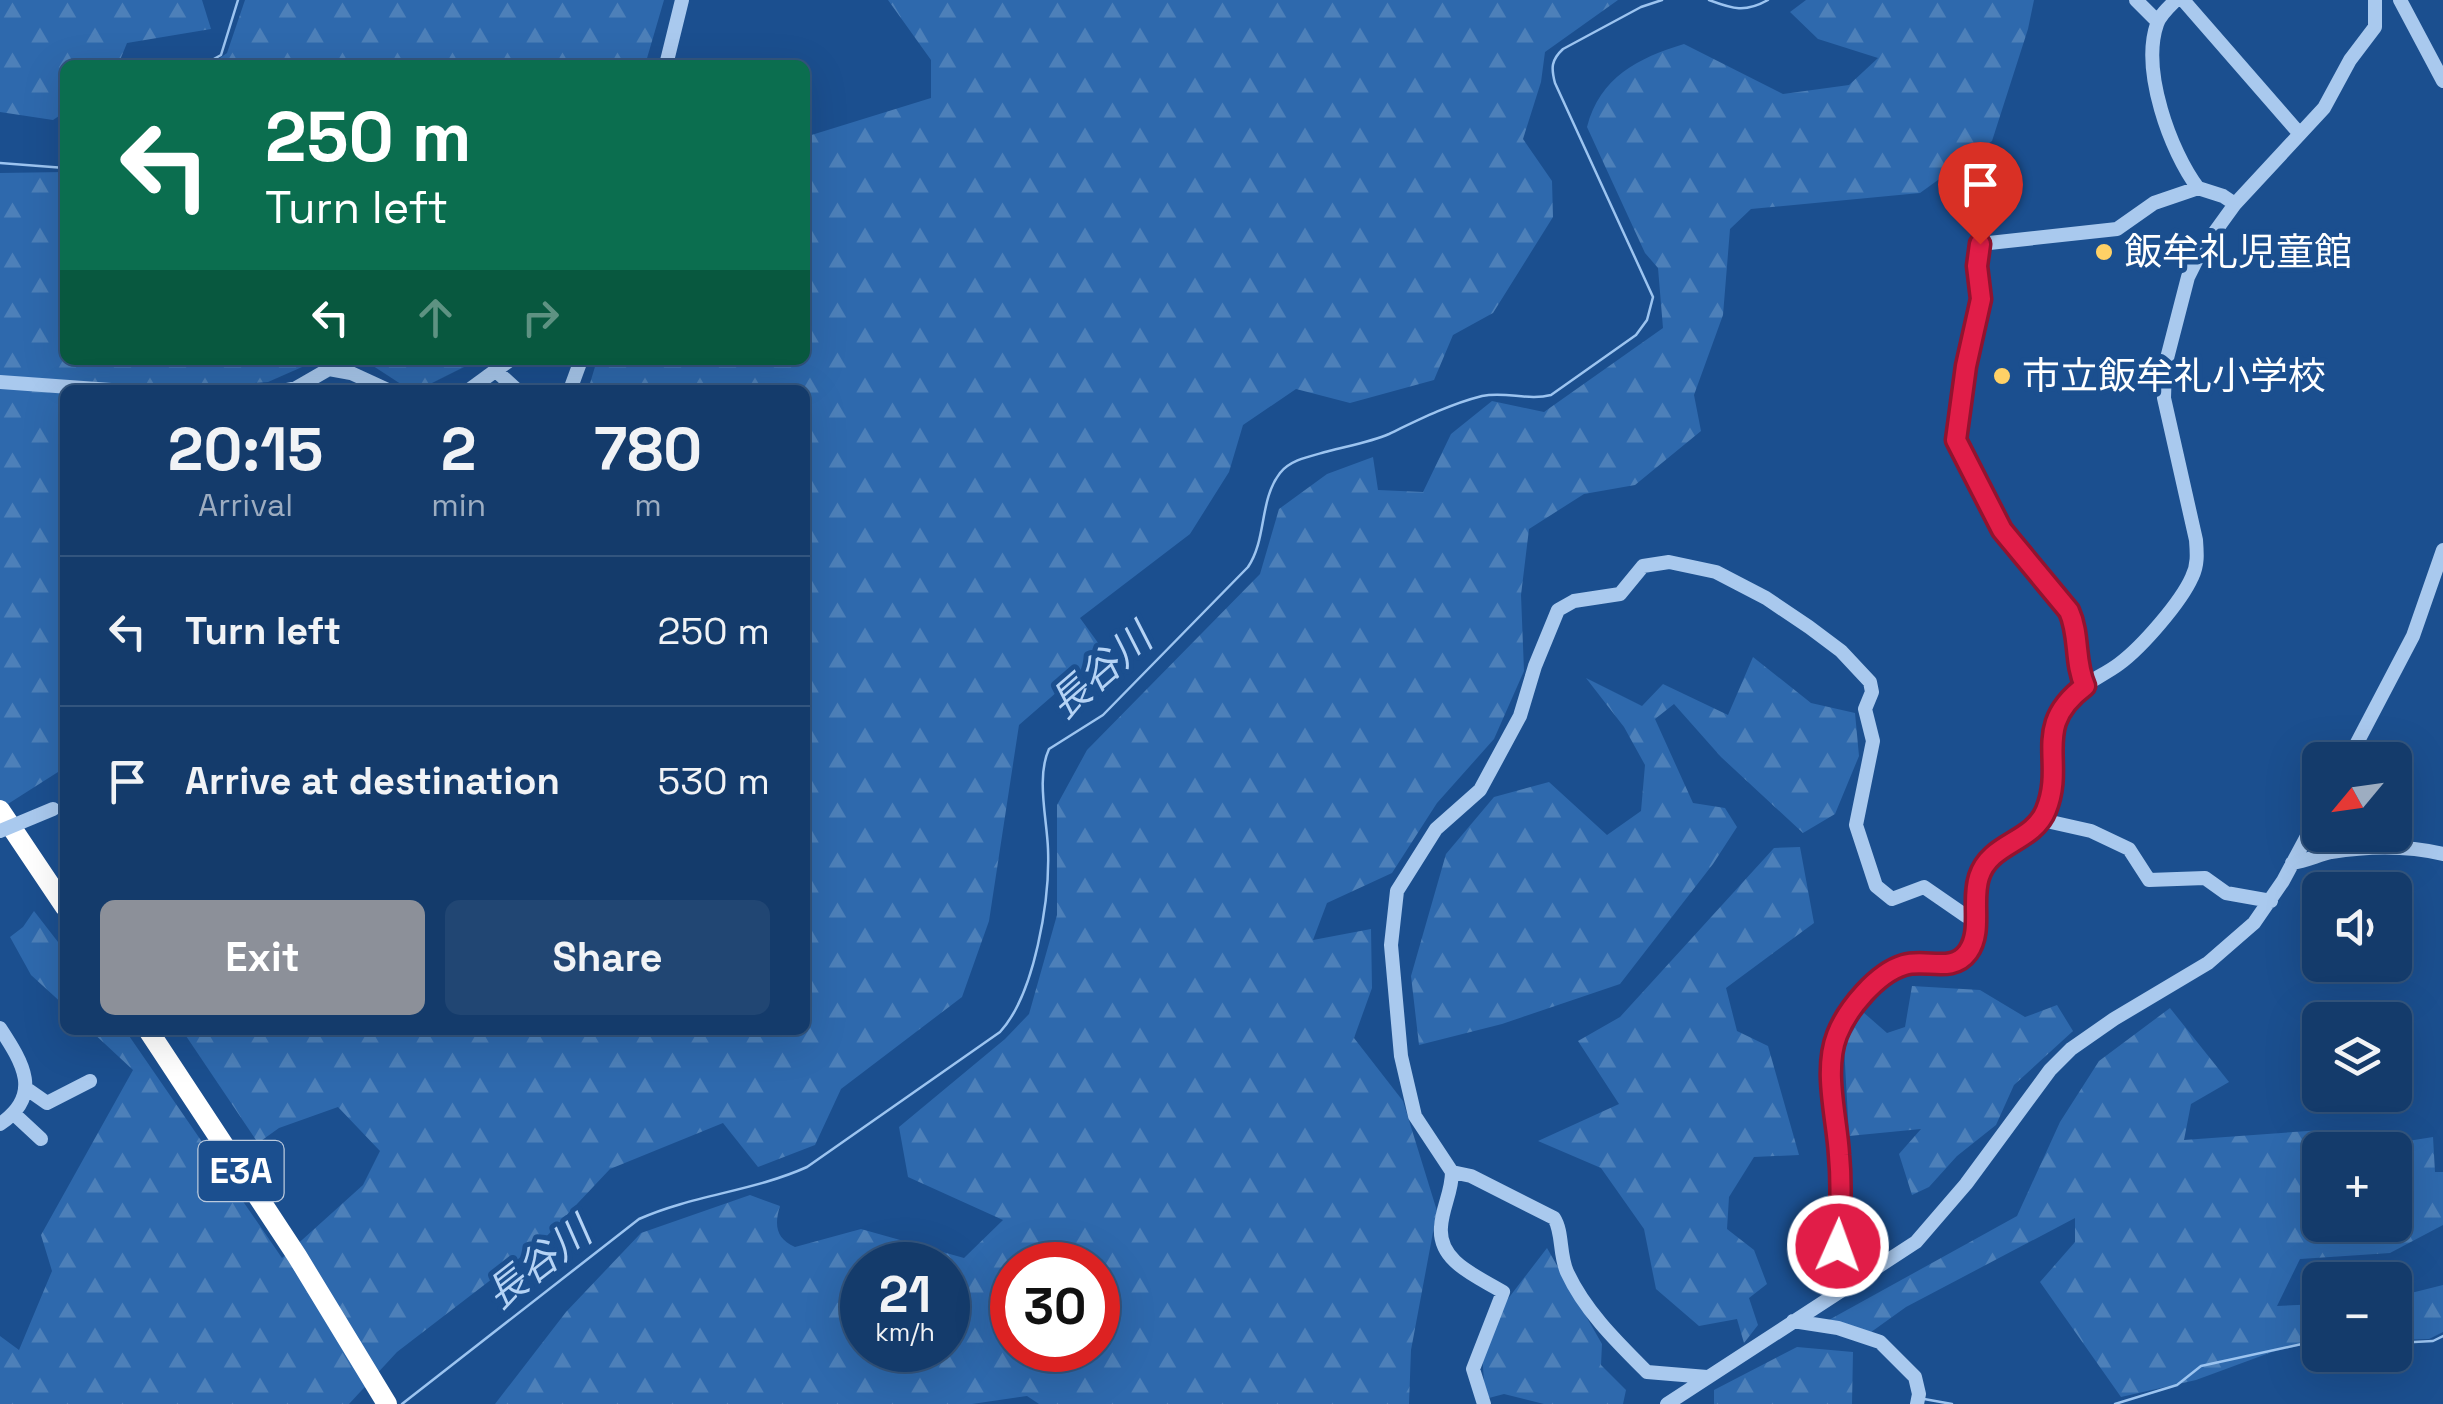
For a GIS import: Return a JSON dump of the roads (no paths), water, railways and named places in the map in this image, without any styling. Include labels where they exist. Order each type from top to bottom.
[{"type":"highway","points":[[0,810],[60,900]]},
{"type":"highway","name":"E3A","points":[[151,1035],[297,1256],[388,1404]]},
{"type":"street","points":[[667,60],[682,0]]},
{"type":"street","points":[[2136,0],[2157,22]]},
{"type":"street","points":[[2198,188],[2164,119],[2152,48],[2157,22],[2180,0],[2299,133]]},
{"type":"street","points":[[1845,1288],[1837,1272],[1840,1172],[1832,1064],[1838,1034],[1860,1000],[1894,970],[1911,964],[1943,965],[1959,960],[1971,947],[1978,878],[1988,861],[2042,820],[2050,794],[2054,724],[2065,704],[2133,653],[2178,599],[2196,567],[2196,540],[2166,419],[2165,366],[2188,277],[2200,251],[2235,204],[2324,108],[2350,60],[2372,34],[2377,18],[2375,0]]},
{"type":"street","points":[[2400,0],[2443,82]]},
{"type":"street","points":[[2085,686],[2080,675],[2075,624],[2069,611],[2002,530],[1956,440],[1966,366],[1981,299],[1977,266],[1980,244],[2117,229],[2154,204],[2198,188],[2235,204]]},
{"type":"street","points":[[476,385],[503,365]]},
{"type":"street","points":[[302,385],[329,369],[377,385]]},
{"type":"street","points":[[496,370],[512,385]]},
{"type":"street","points":[[0,382],[60,386]]},
{"type":"street","points":[[2357,742],[2413,636],[2443,550]]},
{"type":"street","points":[[1484,1404],[1472,1370],[1502,1292],[1442,1249],[1440,1225],[1452,1189],[1452,1172],[1415,1116],[1401,1056],[1392,958],[1397,891],[1436,829],[1480,790],[1520,716],[1558,610],[1574,601],[1620,594],[1642,566],[1669,562],[1716,572],[1766,598],[1841,651],[1870,682],[1872,692],[1865,708],[1873,742],[1856,825],[1876,886],[1892,898],[1924,887],[1966,916],[1976,918]]},
{"type":"street","points":[[0,830],[59,806]]},
{"type":"street","points":[[2042,820],[2091,830],[2130,849],[2149,880],[2205,878],[2226,893],[2271,901]]},
{"type":"street","points":[[1667,1404],[1916,1242],[1966,1184],[2050,1070],[2071,1049],[2114,1019],[2233,944],[2271,901],[2302,845]]},
{"type":"street","points":[[2292,863],[2368,848],[2416,848],[2443,854]]},
{"type":"street","points":[[0,1028],[27,1077],[27,1089],[13,1113],[0,1124]]},
{"type":"street","points":[[27,1089],[47,1103],[90,1082]]},
{"type":"street","points":[[13,1113],[41,1139]]},
{"type":"street","points":[[1452,1172],[1471,1176],[1554,1218],[1558,1224],[1559,1253],[1576,1290],[1608,1333],[1647,1372],[1707,1377]]},
{"type":"street","points":[[1793,1321],[1838,1328],[1880,1342],[1915,1377],[1917,1404]]},
{"type":"waterway","points":[[212,60],[221,55],[238,0]]},
{"type":"waterway","name":"長谷川","points":[[402,1404],[639,1219],[807,1167],[1000,1032],[1023,994],[1043,919],[1048,870],[1043,772],[1049,749],[1103,715],[1248,567],[1273,484],[1285,468],[1309,456],[1382,437],[1482,396],[1551,395],[1636,335],[1647,320],[1653,297],[1555,83],[1553,69],[1563,49],[1641,7],[1662,0]]},
{"type":"waterway","name":"長谷川","points":[[1709,0],[1739,8],[1768,0]]},
{"type":"waterway","points":[[0,163],[60,168]]},
{"type":"waterway","points":[[2412,1342],[2443,1336]]},
{"type":"waterway","points":[[2115,1404],[2177,1385],[2201,1366],[2302,1344]]},
{"type":"waterway","points":[[1924,1399],[1952,1404]]},
{"type":"place","name":"飯牟礼児童館","points":[[2104,252]]},
{"type":"place","name":"市立飯牟礼小学校","points":[[2002,376]]}]
